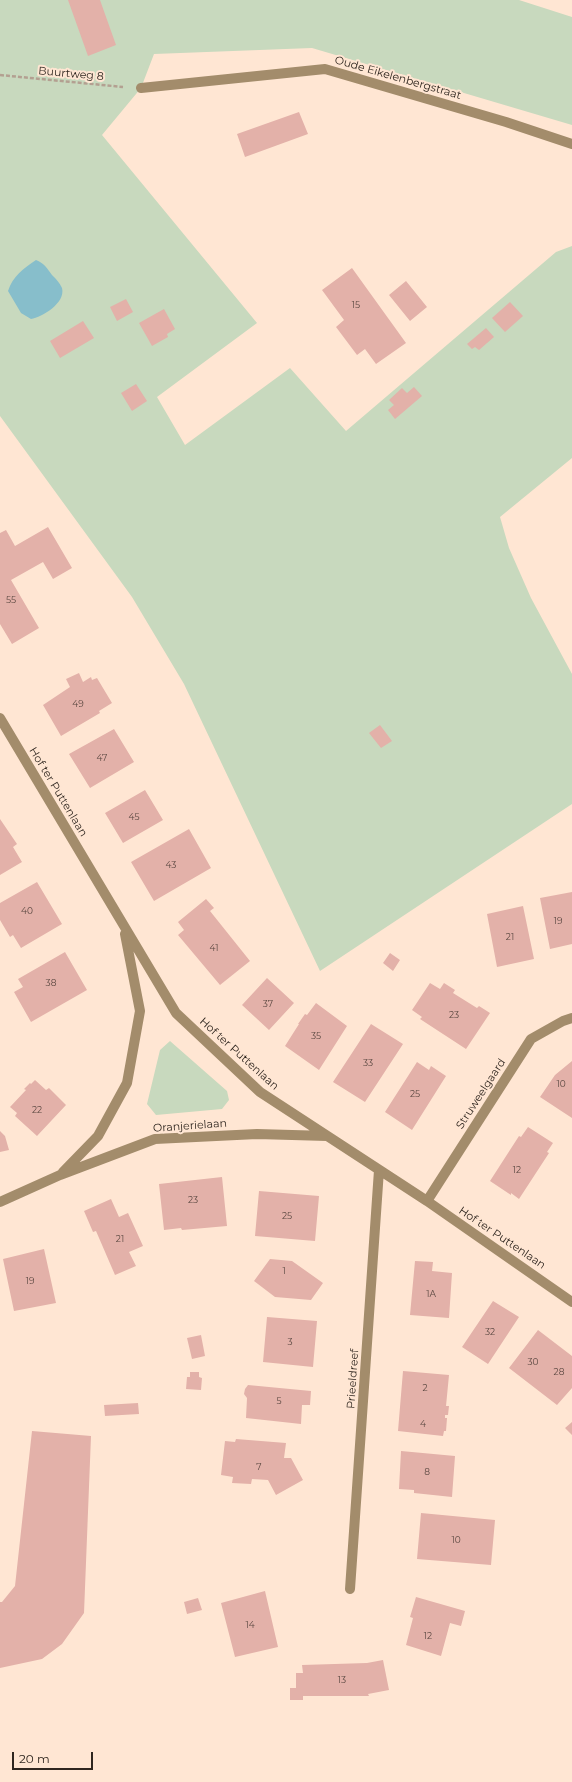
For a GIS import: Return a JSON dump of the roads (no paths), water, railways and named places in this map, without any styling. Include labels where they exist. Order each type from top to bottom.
[{"type":"street","name":"Oude Eikelenbergstraat","points":[[141,88],[325,69],[572,144]]},
{"type":"street","name":"Hof ter Puttenlaan","points":[[0,718],[176,1013],[260,1092],[427,1201],[572,1302]]},
{"type":"street","name":"Oranjerielaan","points":[[60,1175],[98,1136],[127,1083],[140,1011],[124,927]]},
{"type":"street","name":"Struweelgaard","points":[[427,1201],[531,1039],[563,1021],[572,1018]]},
{"type":"street","name":"Oranjerielaan","points":[[0,1202],[60,1175],[155,1139],[257,1134],[327,1136]]},
{"type":"street","name":"Prieeldreef","points":[[350,1589],[379,1170]]},
{"type":"water","points":[[36,260],[45,266],[59,282],[62,288],[62,294],[57,304],[47,312],[31,319],[21,313],[8,291],[16,277]]}]
